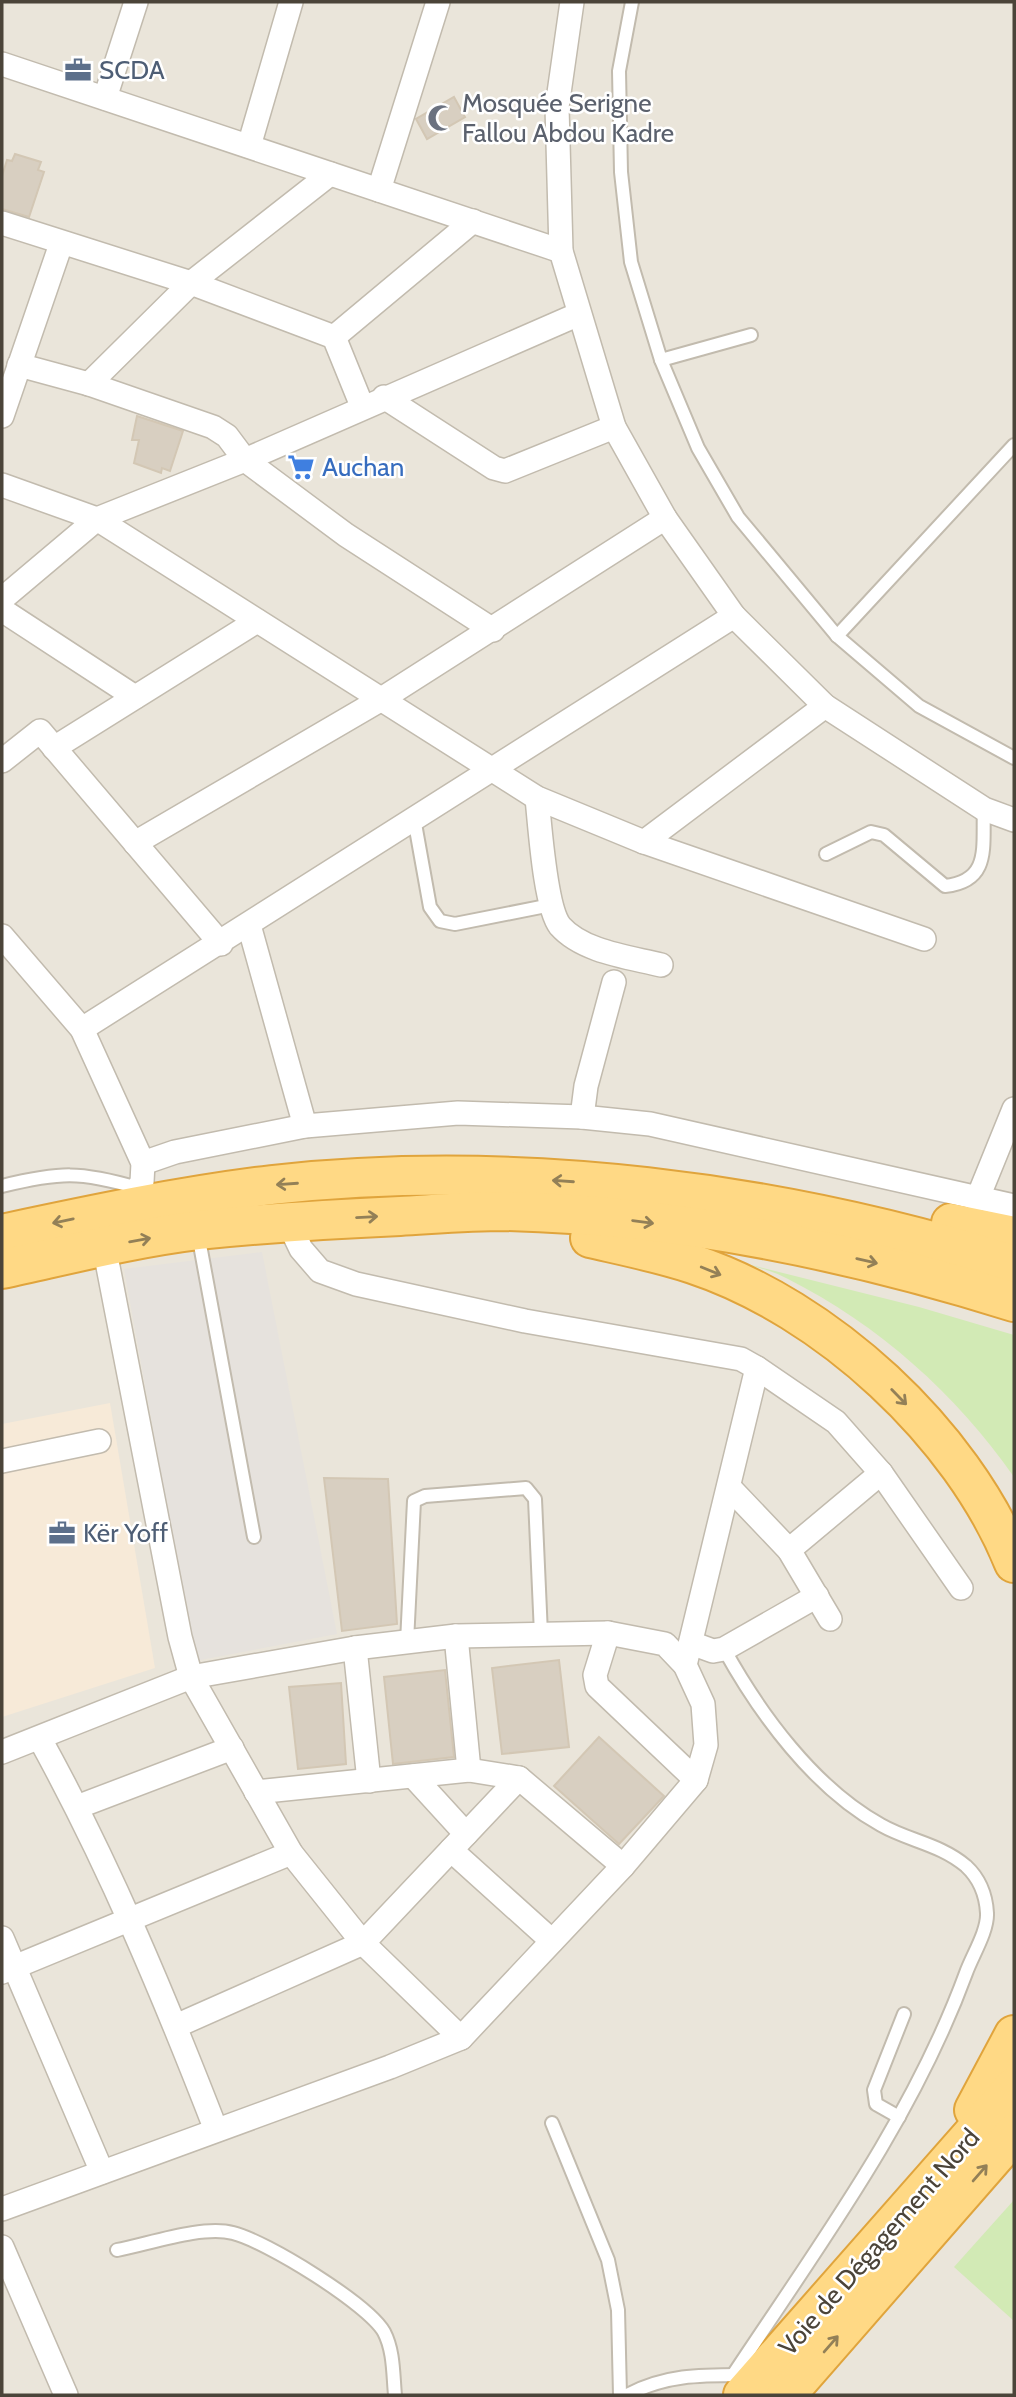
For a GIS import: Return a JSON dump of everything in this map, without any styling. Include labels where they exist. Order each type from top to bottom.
[{"type":"highway","points":[[2,1234],[132,1198],[385,1178],[543,1179],[684,1190],[832,1204],[1014,1236]]},
{"type":"highway","points":[[684,1190],[939,1242],[1014,1265]]},
{"type":"highway","points":[[2,1269],[197,1231],[288,1222],[505,1211],[627,1220],[743,1236],[927,1275],[1014,1302]]},
{"type":"highway","points":[[404,1216],[552,1230],[656,1253],[721,1275],[803,1318],[851,1353],[892,1389],[929,1428],[973,1486],[1014,1563]]},
{"type":"highway","points":[[933,2180],[995,2075],[1014,2035]]},
{"type":"highway","name":"Voie de Dégagement Nord","points":[[756,2385],[1014,2088]]},
{"type":"highway","name":"Voie de Dégagement Nord","points":[[756,2385],[1014,2134]]},
{"type":"street","points":[[105,98],[136,2]]},
{"type":"street","points":[[248,146],[290,2]]},
{"type":"street","points":[[379,190],[438,2]]},
{"type":"street","points":[[572,2],[557,107],[561,251],[614,427],[665,518],[734,616],[825,706],[984,809],[1014,820]]},
{"type":"street","points":[[2,64],[561,251]]},
{"type":"street","points":[[89,384],[191,284],[330,174]]},
{"type":"street","points":[[334,337],[473,221]]},
{"type":"street","points":[[2,223],[191,284],[334,337],[362,407]]},
{"type":"street","points":[[2,416],[61,244]]},
{"type":"street","points":[[2,600],[97,519],[244,460],[579,314]]},
{"type":"street","points":[[19,365],[89,384],[201,421],[227,436],[244,460],[346,535],[493,630]]},
{"type":"street","points":[[384,397],[494,468],[505,471],[614,427]]},
{"type":"street","points":[[2,485],[97,519],[537,798],[644,842],[923,939]]},
{"type":"street","points":[[135,843],[380,700],[665,518]]},
{"type":"street","points":[[2,610],[135,697]]},
{"type":"street","points":[[82,1029],[221,944],[488,769],[734,616]]},
{"type":"street","points":[[54,748],[257,621]]},
{"type":"street","points":[[644,842],[825,706]]},
{"type":"street","points":[[2,761],[40,731],[221,944]]},
{"type":"street","points":[[537,798],[551,905],[560,925],[573,936],[600,950],[661,965]]},
{"type":"street","points":[[250,925],[305,1126]]},
{"type":"street","points":[[2,936],[82,1029],[143,1163],[144,1177],[132,1198]]},
{"type":"street","points":[[582,1117],[586,1086],[614,982]]},
{"type":"street","points":[[143,1163],[175,1152],[305,1126],[458,1113],[582,1117],[650,1124],[977,1200],[1014,1206]]},
{"type":"street","points":[[977,1200],[1013,1118]]},
{"type":"street","points":[[288,1222],[301,1249],[320,1271],[356,1284],[538,1324],[741,1359],[836,1422],[881,1473],[961,1588]]},
{"type":"street","points":[[104,1247],[180,1637],[191,1677],[291,1853],[363,1943],[461,2038]]},
{"type":"street","points":[[2,2209],[390,2067],[461,2038],[623,1866],[696,1780],[706,1745],[703,1704],[688,1654],[757,1368]]},
{"type":"street","points":[[2,1461],[99,1441]]},
{"type":"street","points":[[789,1550],[881,1473]]},
{"type":"street","points":[[729,1487],[789,1550],[830,1619]]},
{"type":"street","points":[[2,1752],[191,1677],[355,1648],[457,1636],[608,1633],[666,1644],[688,1654],[713,1651],[724,1649],[817,1595]]},
{"type":"street","points":[[608,1633],[595,1675],[597,1686],[696,1780]]},
{"type":"street","points":[[457,1636],[469,1770]]},
{"type":"street","points":[[355,1648],[369,1781]]},
{"type":"street","points":[[40,1738],[77,1807],[129,1918],[176,2026],[216,2130]]},
{"type":"street","points":[[77,1807],[232,1748]]},
{"type":"street","points":[[256,1792],[469,1770],[519,1778],[623,1866]]},
{"type":"street","points":[[413,1776],[458,1842],[552,1941]]},
{"type":"street","points":[[176,2026],[363,1943],[519,1778]]},
{"type":"street","points":[[8,1969],[291,1853]]},
{"type":"street","points":[[2,1938],[8,1969],[102,2172]]},
{"type":"street","points":[[2,2247],[11,2296],[66,2395]]},
{"type":"lane","points":[[632,2],[619,71],[621,172],[631,262],[661,360],[698,448],[738,517],[837,636],[919,706],[1014,758]]},
{"type":"lane","points":[[661,360],[751,335]]},
{"type":"lane","points":[[837,636],[1014,445]]},
{"type":"lane","points":[[826,854],[871,832],[884,835],[945,886],[962,884],[977,873],[982,862],[984,809]]},
{"type":"lane","points":[[414,818],[430,908],[440,922],[455,924],[551,905]]},
{"type":"lane","points":[[2,1186],[63,1173],[103,1178],[132,1198]]},
{"type":"lane","points":[[197,1231],[254,1537]]},
{"type":"lane","points":[[407,1642],[414,1501],[425,1496],[526,1488],[535,1499],[541,1634]]},
{"type":"lane","points":[[627,2395],[648,2384],[681,2375],[756,2385],[919,2083],[987,1916],[983,1888],[967,1867],[931,1843],[881,1826],[841,1796],[794,1750],[754,1702],[724,1649]]},
{"type":"lane","points":[[899,2117],[876,2104],[874,2090],[904,2014]]},
{"type":"lane","points":[[552,2123],[608,2260],[618,2311],[620,2395]]},
{"type":"lane","points":[[117,2250],[208,2231],[234,2233],[307,2269],[372,2319],[384,2332],[391,2351],[395,2395]]},
{"type":"shaded area","points":[[2,2],[1014,2],[1014,2395],[2,2395]]},
{"type":"shaded area","points":[[262,1252],[337,1634],[195,1661],[124,1269]]},
{"type":"shaded area","points":[[110,1403],[155,1668],[2,1717],[2,1424]]},
{"type":"green space","points":[[727,1259],[919,1307],[1014,1335],[1014,1477],[941,1390],[884,1340],[821,1297],[788,1279]]},
{"type":"green space","points":[[1014,2200],[1014,2321],[954,2267]]},
{"type":"building","name":"Mosquée Serigne Fallou Abdou Kadre","points":[[454,97],[465,117],[427,139],[416,119]]},
{"type":"building","points":[[15,154],[41,162],[38,170],[44,172],[29,217],[2,209],[2,176],[7,160],[12,161]]},
{"type":"building","points":[[137,416],[183,431],[170,471],[162,468],[161,473],[134,463],[139,440],[132,440]]},
{"type":"building","points":[[324,1478],[388,1479],[397,1624],[342,1631]]},
{"type":"building","points":[[559,1660],[569,1747],[502,1754],[492,1668]]},
{"type":"building","points":[[445,1670],[454,1757],[393,1764],[384,1677]]},
{"type":"building","points":[[341,1683],[346,1764],[298,1769],[289,1687]]},
{"type":"building","points":[[599,1737],[664,1796],[619,1844],[554,1786]]},
{"type":"place","name":"SCDA","points":[[78,70]]},
{"type":"place","name":"Mosquée Serigne Fallou Abdou Kadre","points":[[441,118]]},
{"type":"place","name":"Auchan","points":[[301,467]]},
{"type":"place","name":"Kër Yoff","points":[[62,1533]]}]
